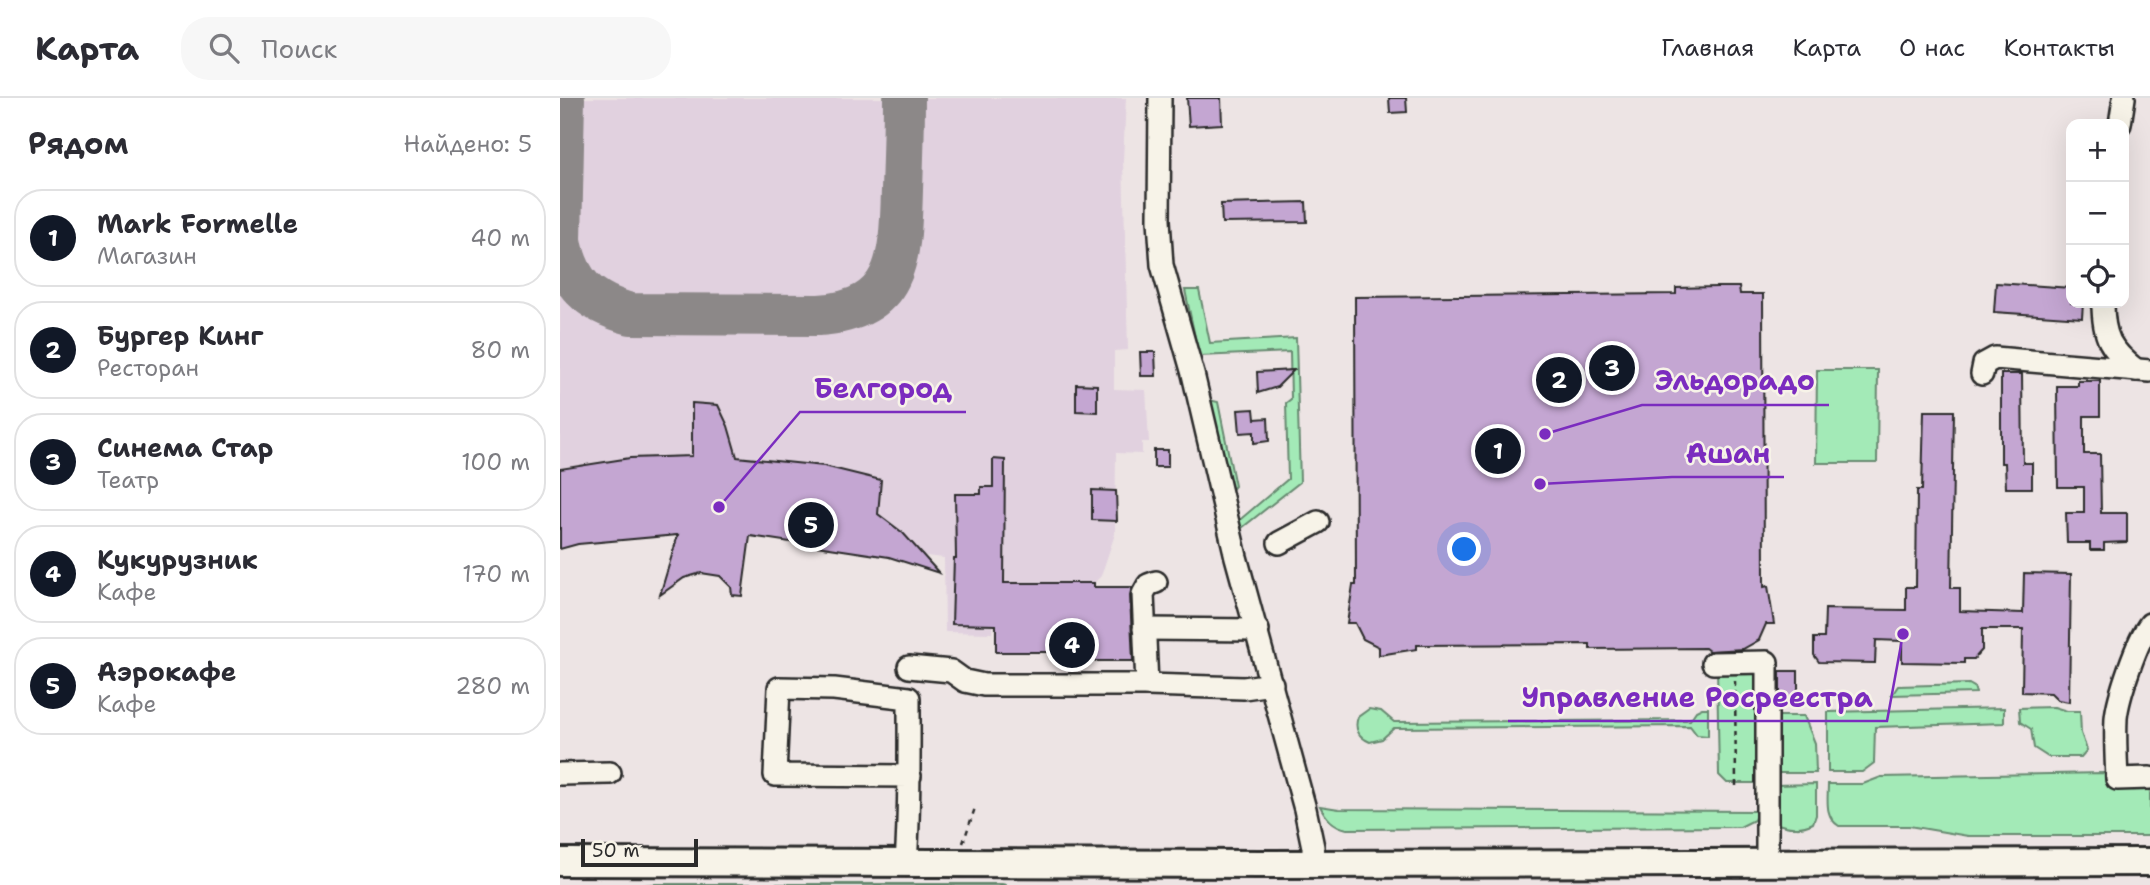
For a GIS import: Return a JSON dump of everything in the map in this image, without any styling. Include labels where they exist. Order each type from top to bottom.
[{"type":"main road","points":[[560,862],[2150,862]]},
{"type":"street","points":[[1160,98],[1159,220],[1162,265],[1193,374],[1236,557],[1306,809],[1313,863]]},
{"type":"street","points":[[2121,119],[2124,98]]},
{"type":"street","points":[[2103,308],[2106,335],[2117,355],[2143,370]]},
{"type":"street","points":[[1982,374],[1984,365],[1995,358],[2143,370]]},
{"type":"street","points":[[1279,543],[1318,522]]},
{"type":"street","points":[[1147,685],[1144,589],[1156,582]]},
{"type":"street","points":[[2150,624],[2134,657],[2116,715],[2117,779],[2150,778]]},
{"type":"street","points":[[1144,629],[1258,630]]},
{"type":"street","points":[[1713,663],[1768,662],[1751,786],[1767,863]]},
{"type":"street","points":[[909,667],[951,671],[965,681],[984,685],[1244,688],[1272,684]]},
{"type":"street","points":[[906,863],[910,776],[909,698],[834,689],[779,688],[775,775],[910,776]]},
{"type":"street","points":[[560,774],[610,773]]},
{"type":"path","points":[[1735,662],[1751,786]]},
{"type":"shaded area","points":[[560,98],[1126,98],[1123,160],[1128,350],[1114,351],[1114,389],[1146,390],[1149,442],[1142,442],[1142,454],[1116,453],[1115,534],[1101,576],[1094,583],[994,582],[992,633],[945,632],[944,558],[908,554],[877,536],[871,555],[755,537],[695,535],[644,537],[578,544],[560,549]]},
{"type":"green space","points":[[1185,290],[1199,290],[1210,343],[1296,338],[1300,482],[1238,531],[1236,523],[1288,479],[1286,403],[1291,399],[1290,352],[1199,356]]},
{"type":"green space","points":[[1817,370],[1878,370],[1877,463],[1816,463]]},
{"type":"green space","points":[[1209,400],[1218,402],[1235,486],[1229,493]]},
{"type":"green space","points":[[1717,665],[1764,671],[1764,783],[1727,783],[1719,775]]},
{"type":"green space","points":[[1969,684],[1974,687],[1976,693],[1892,695],[1898,686]]},
{"type":"green space","points":[[2054,707],[2080,711],[2081,733],[2087,750],[2081,757],[2048,757],[2034,748],[2031,729],[2020,722],[2019,708]]},
{"type":"green space","points":[[1708,708],[1708,736],[1697,735],[1690,726],[1394,728],[1382,739],[1370,742],[1360,735],[1356,725],[1358,717],[1369,709],[1381,711],[1394,722],[1690,720],[1696,711]]},
{"type":"green space","points":[[2004,708],[2004,723],[1875,727],[1874,763],[1862,772],[1828,772],[1828,712]]},
{"type":"green space","points":[[1775,716],[1804,716],[1815,743],[1816,773],[1774,773]]},
{"type":"green space","points":[[2104,773],[2126,790],[2150,789],[2150,836],[1968,836],[1909,826],[1839,826],[1831,818],[1828,807],[1828,784],[1863,784],[1881,777]]},
{"type":"green space","points":[[1816,784],[1816,815],[1813,823],[1794,827],[1776,823],[1774,785]]},
{"type":"green space","points":[[1320,806],[1339,809],[1757,811],[1754,820],[1740,827],[1347,829],[1330,821]]},
{"type":"green space","points":[[1002,884],[1006,885],[644,885]]},
{"type":"building","points":[[1187,98],[1221,98],[1222,124],[1189,126]]},
{"type":"building","points":[[1389,98],[1406,98],[1407,112],[1390,113]]},
{"type":"building","points":[[1306,202],[1307,222],[1222,223],[1221,204]]},
{"type":"building","points":[[1996,283],[2066,288],[2066,308],[2083,308],[2082,318],[1994,312]]},
{"type":"building","points":[[1739,287],[1740,294],[1763,294],[1764,587],[1768,586],[1774,624],[1766,624],[1759,640],[1743,649],[1709,651],[1705,648],[1590,649],[1590,644],[1417,645],[1417,649],[1379,655],[1379,647],[1363,639],[1355,623],[1347,623],[1353,585],[1356,585],[1355,297],[1676,294],[1676,288]]},
{"type":"building","points":[[1140,352],[1155,352],[1156,376],[1141,376]]},
{"type":"building","points":[[1294,370],[1277,387],[1258,393],[1257,372]]},
{"type":"building","points":[[2001,374],[2022,374],[2023,463],[2032,463],[2032,488],[2006,488],[2005,463],[2001,463]]},
{"type":"building","points":[[2078,381],[2100,381],[2100,416],[2084,416],[2084,454],[2100,454],[2101,513],[2127,513],[2127,542],[2104,543],[2104,550],[2090,550],[2090,543],[2067,543],[2066,513],[2084,513],[2084,487],[2058,487],[2057,386],[2078,386]]},
{"type":"building","points":[[1076,384],[1097,385],[1097,412],[1076,411]]},
{"type":"building","points":[[692,403],[718,405],[728,426],[737,457],[824,466],[881,480],[878,514],[903,533],[939,573],[889,557],[750,536],[742,596],[732,595],[731,587],[720,576],[701,573],[684,578],[660,595],[678,535],[578,544],[560,549],[560,469],[630,458],[692,456]]},
{"type":"building","points":[[1254,409],[1255,419],[1268,418],[1269,441],[1254,443],[1254,432],[1240,433],[1238,410]]},
{"type":"building","points":[[1924,411],[1954,411],[1951,588],[1960,588],[1960,611],[2023,613],[2024,573],[2071,574],[2069,702],[2058,700],[2051,693],[2022,692],[2023,629],[1982,629],[1982,650],[1974,659],[1964,659],[1964,663],[1902,662],[1902,641],[1876,640],[1875,663],[1819,662],[1814,655],[1814,638],[1824,638],[1825,609],[1906,610],[1906,587],[1916,587],[1917,490],[1922,490]]},
{"type":"building","points":[[1154,450],[1168,450],[1168,467],[1154,467]]},
{"type":"building","points":[[993,459],[1005,460],[1004,583],[1094,583],[1094,587],[1132,587],[1130,595],[1133,661],[1088,661],[1088,652],[996,652],[996,625],[952,624],[956,558],[955,494],[981,494],[981,487],[993,487]]},
{"type":"building","points":[[1092,490],[1116,491],[1117,521],[1092,520]]},
{"type":"building","points":[[1780,671],[1798,671],[1798,697],[1780,697]]},
{"type":"taxiway","points":[[564,98],[561,240],[569,268],[575,279],[592,297],[631,314],[819,315],[846,311],[866,302],[881,290],[890,275],[900,236],[904,98]]},
{"type":"place","name":"Синема Стар","points":[[1612,368]]},
{"type":"place","name":"Бургер Кинг","points":[[1559,380]]},
{"type":"place","name":"Эльдорадо","points":[[1545,434]]},
{"type":"place","name":"Mark Formelle","points":[[1498,451]]},
{"type":"place","name":"Ашан","points":[[1540,484]]},
{"type":"place","name":"Белгород","points":[[719,507]]},
{"type":"place","name":"Аэрокафе","points":[[811,525]]},
{"type":"place","name":"Управление Росреестра","points":[[1903,634]]},
{"type":"place","name":"Кукурузник","points":[[1072,645]]}]
